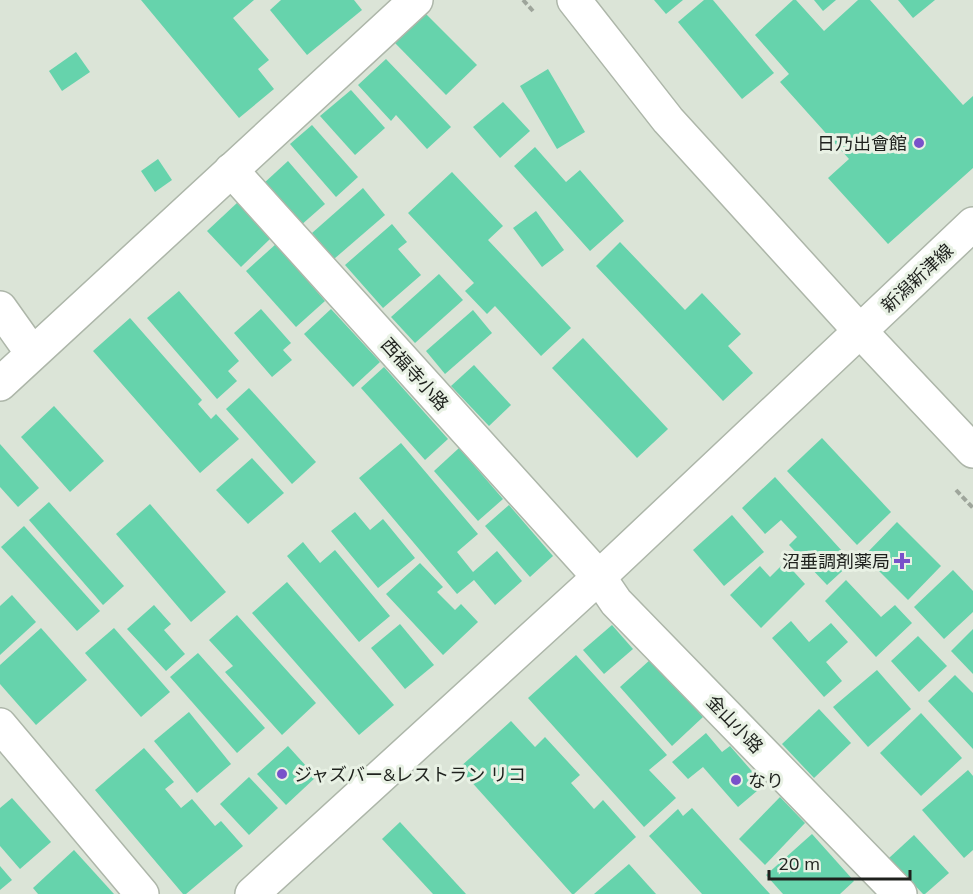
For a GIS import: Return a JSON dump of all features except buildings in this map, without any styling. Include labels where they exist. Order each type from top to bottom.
[{"type":"street","points":[[0,384],[416,0]]},
{"type":"street","points":[[574,0],[668,120],[973,451]]},
{"type":"street","name":"西福寺小路","points":[[231,170],[599,577]]},
{"type":"street","name":"新潟新津線","points":[[252,894],[599,577],[973,224]]},
{"type":"street","points":[[0,308],[32,353]]},
{"type":"street","name":"金山小路","points":[[599,577],[616,602],[900,894]]},
{"type":"street","points":[[0,725],[142,894]]},
{"type":"path","points":[[523,0],[535,14]]},
{"type":"place","name":"日乃出會館","points":[[919,143]]},
{"type":"place","name":"沼垂調剤薬局","points":[[902,561]]},
{"type":"place","name":"ジャズバー&レストラン リコ","points":[[282,774]]},
{"type":"place","name":"なり","points":[[736,780]]}]
